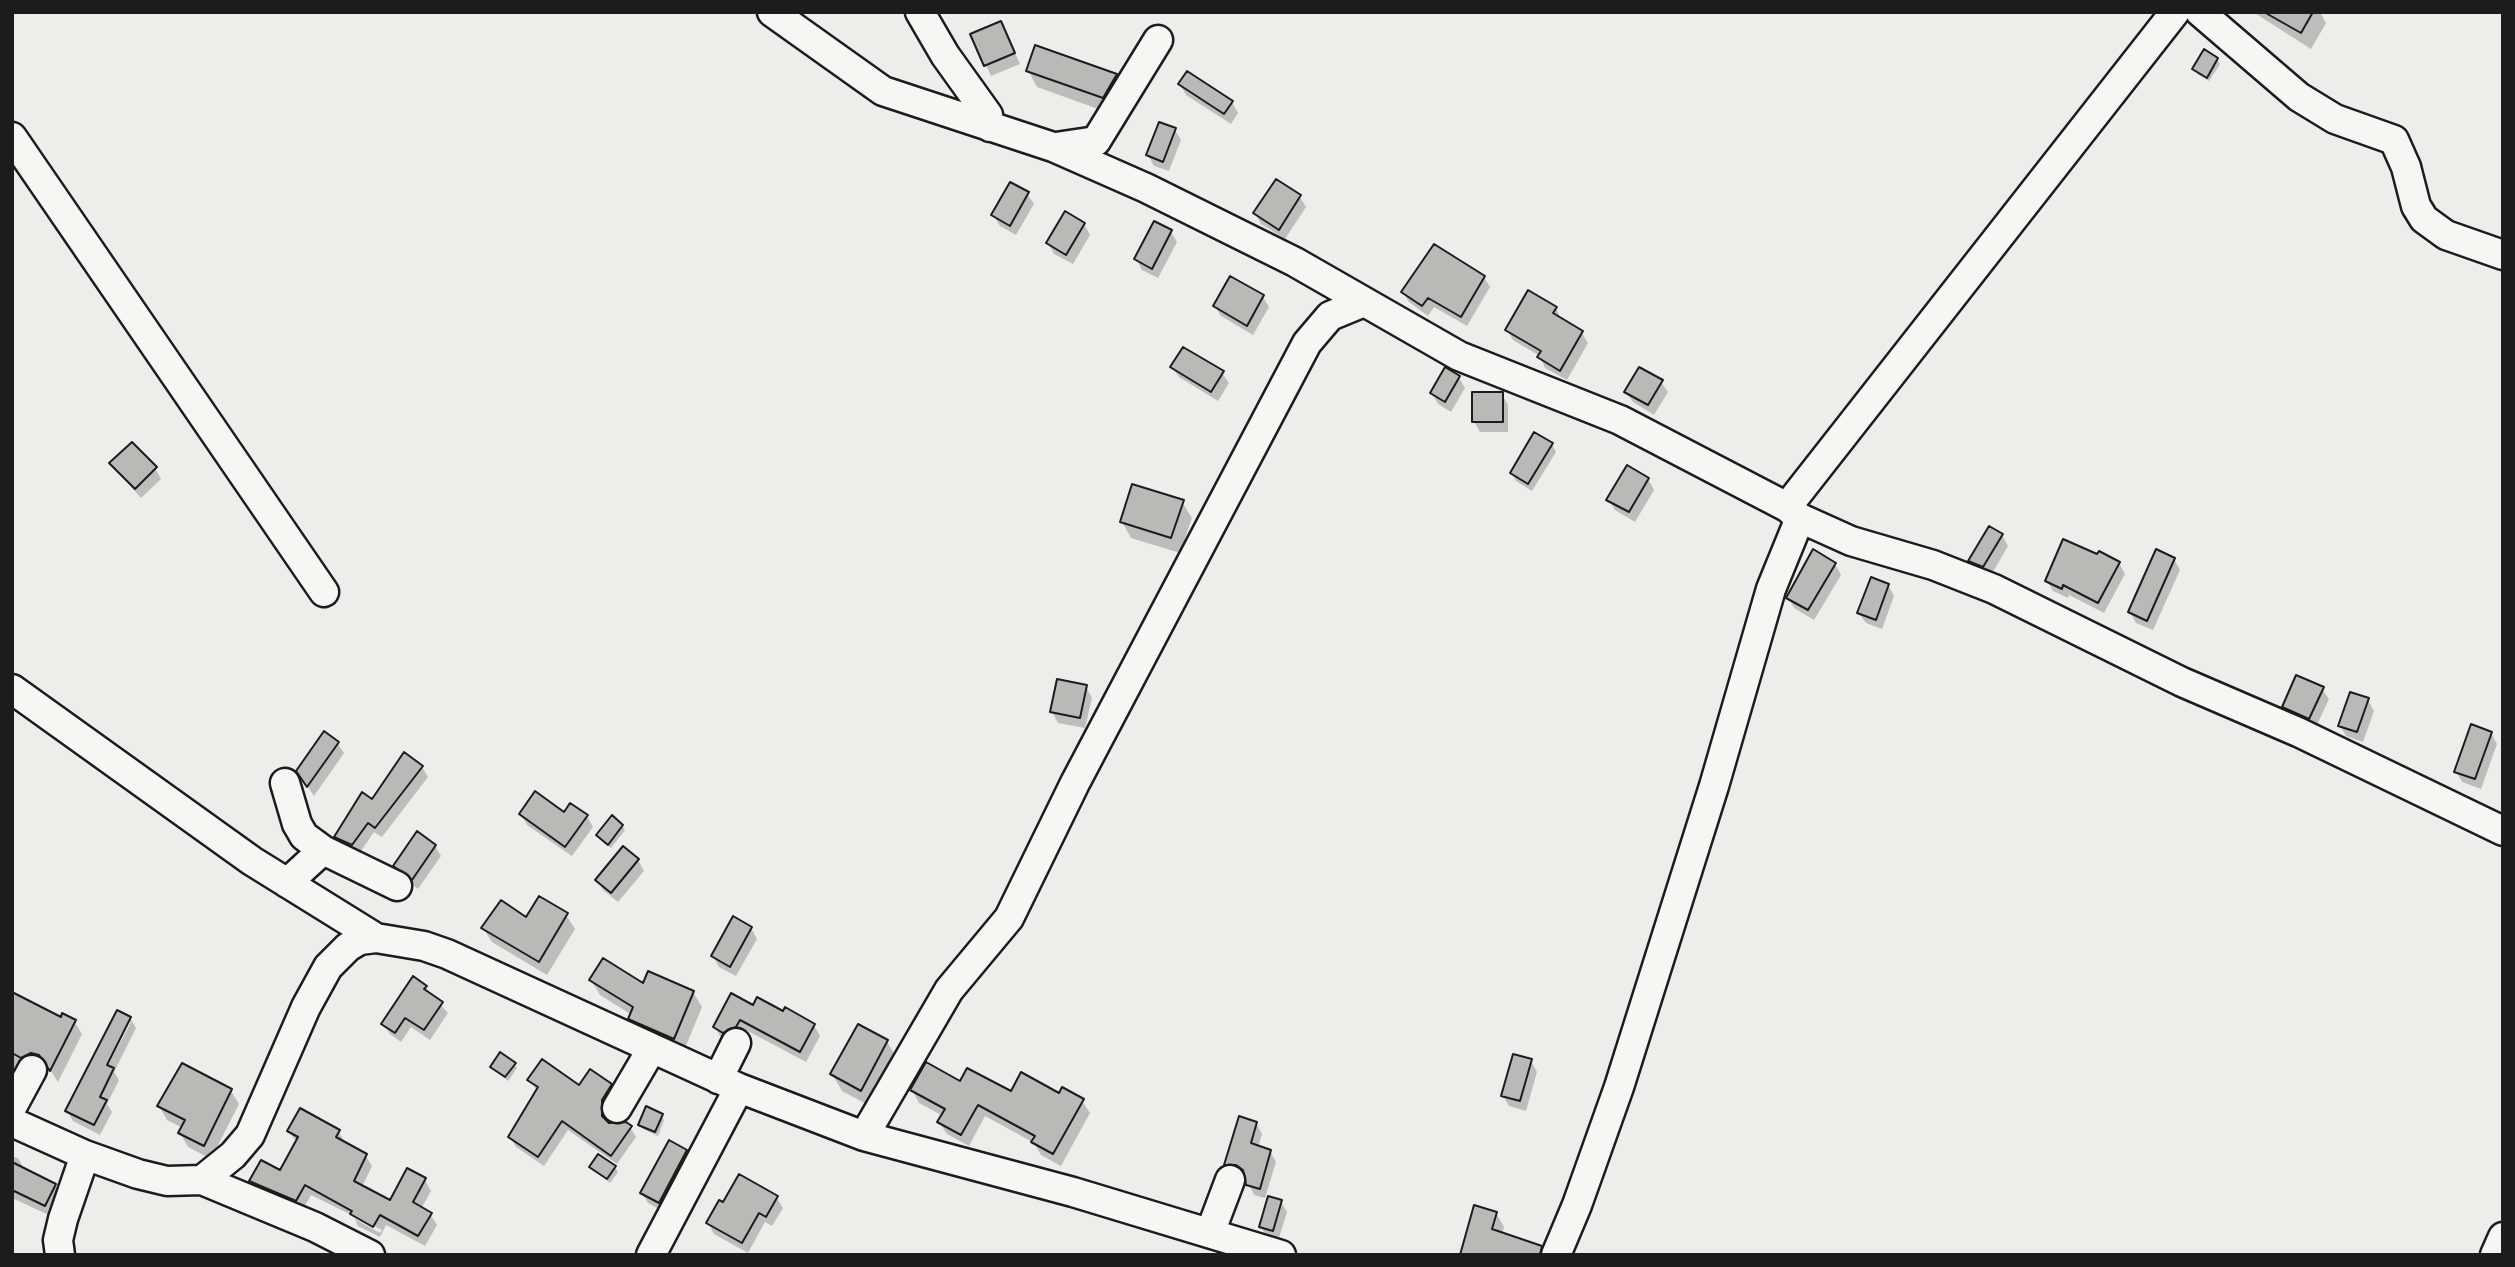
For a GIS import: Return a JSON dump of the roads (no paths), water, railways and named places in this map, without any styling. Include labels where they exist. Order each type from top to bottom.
[{"type":"street","points":[[772,12],[883,91],[1053,148],[1236,230],[1460,356],[1620,420],[1851,541],[1933,565],[1994,589],[2182,682],[2298,732],[2503,831]]},
{"type":"street","points":[[920,12],[945,55],[988,115],[990,127]]},
{"type":"street","points":[[1556,1255],[1577,1205],[1619,1087],[1714,786],[1793,512],[2175,12]]},
{"type":"street","points":[[2200,12],[2299,97],[2335,119],[2394,140],[2403,158],[2416,206],[2424,219],[2446,235],[2503,255]]},
{"type":"street","points":[[1053,148],[1083,146],[1096,141],[1158,40]]},
{"type":"street","points":[[12,137],[324,592]]},
{"type":"street","points":[[864,1136],[949,990],[1009,918],[1081,771],[1307,343],[1330,316],[1364,302]]},
{"type":"street","points":[[12,689],[196,822],[376,938]]},
{"type":"street","points":[[285,783],[297,824],[304,836],[323,850],[397,886]]},
{"type":"street","points":[[287,883],[323,850]]},
{"type":"street","points":[[202,1180],[233,1155],[250,1135],[306,1007],[328,967],[348,947],[360,940],[376,938],[425,946],[447,954],[651,1050],[729,1084],[864,1136],[1073,1192],[1281,1255]]},
{"type":"street","points":[[651,1255],[729,1084],[736,1043]]},
{"type":"street","points":[[617,1108],[651,1050]]},
{"type":"street","points":[[12,1107],[32,1070]]},
{"type":"street","points":[[12,1122],[85,1155],[167,1181],[202,1180],[316,1227],[369,1254]]},
{"type":"street","points":[[60,1255],[58,1240],[63,1219],[85,1155]]},
{"type":"street","points":[[1210,1233],[1230,1181]]},
{"type":"street","points":[[2496,1255],[2503,1237]]}]
